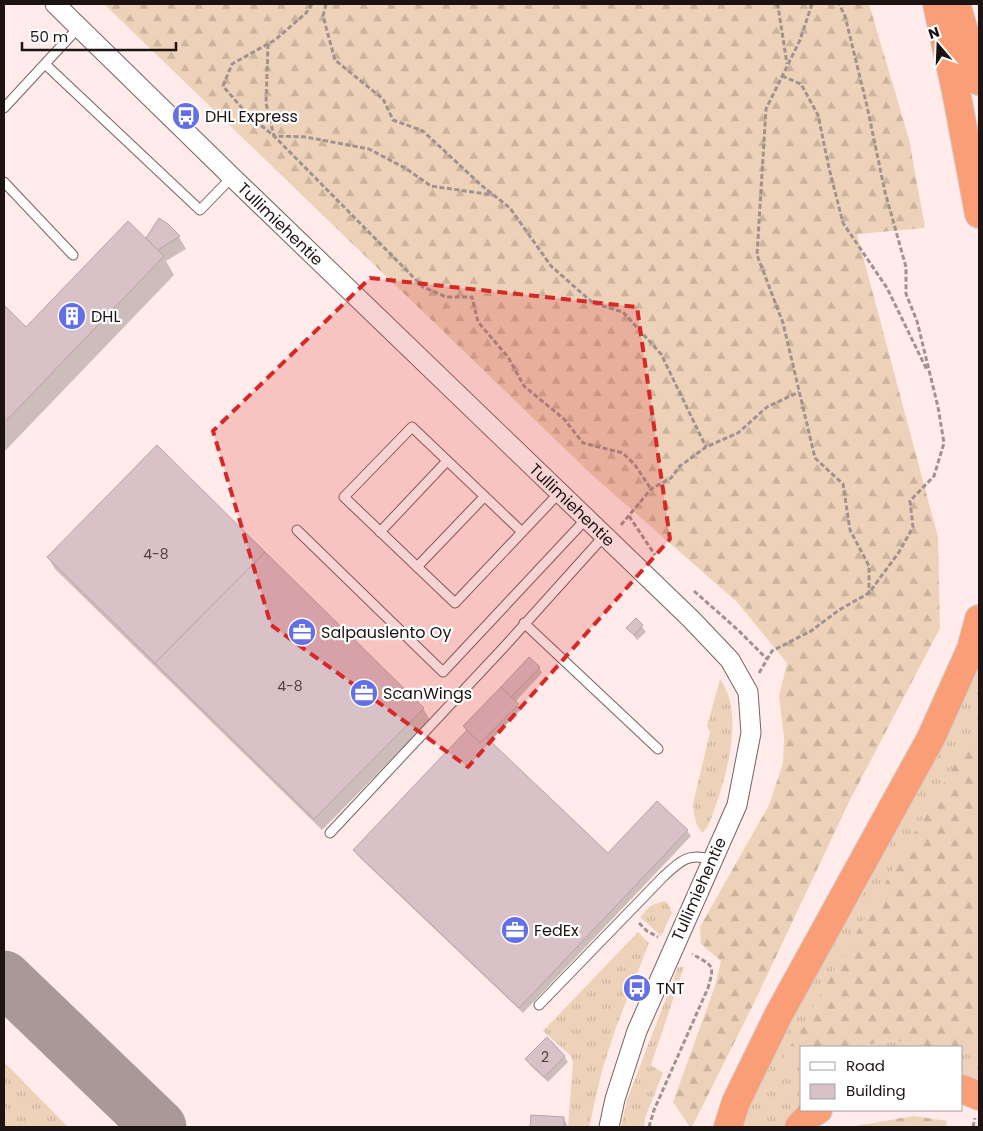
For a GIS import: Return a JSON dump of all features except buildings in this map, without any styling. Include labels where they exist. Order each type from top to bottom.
[{"type":"highway","points":[[937,4],[956,91],[979,214]]},
{"type":"highway","points":[[956,4],[979,81]]},
{"type":"highway","points":[[728,1127],[736,1102],[779,1014],[931,738],[971,649],[979,619]]},
{"type":"highway","points":[[963,1089],[979,1096]]},
{"type":"highway","points":[[799,1127],[816,1111]]},
{"type":"street","name":"Tullimiehentie","points":[[55,4],[691,619],[730,660],[748,692],[751,733],[737,805],[637,1031],[615,1098],[609,1127]]},
{"type":"lane","points":[[4,108],[79,28]]},
{"type":"lane","points":[[45,64],[200,210],[232,177]]},
{"type":"lane","points":[[4,182],[73,255]]},
{"type":"lane","points":[[522,532],[412,427],[344,497],[455,603],[560,492]]},
{"type":"lane","points":[[380,532],[447,461]]},
{"type":"lane","points":[[417,567],[484,497]]},
{"type":"lane","points":[[297,530],[442,672],[587,518]]},
{"type":"lane","points":[[330,833],[505,646],[604,536]]},
{"type":"lane","points":[[524,623],[658,749]]},
{"type":"lane","points":[[539,1005],[678,863],[695,856],[702,856],[712,860]]},
{"type":"path","points":[[312,4],[306,13],[268,44],[232,64],[223,86],[247,114],[274,136],[423,287],[446,297],[472,297],[478,322],[508,357],[524,386],[564,418],[583,443],[623,453],[635,465],[651,489]]},
{"type":"path","points":[[326,4],[323,16],[335,60],[383,99],[392,120],[423,131],[510,208],[551,266],[593,303],[624,312],[660,354],[706,447]]},
{"type":"path","points":[[776,4],[778,6],[787,66]]},
{"type":"path","points":[[812,4],[800,40],[766,109],[757,255],[783,323],[815,458],[843,484],[850,530],[869,566],[869,593]]},
{"type":"path","points":[[748,692],[772,651],[811,631],[839,610],[869,593],[900,552],[913,527],[910,501],[934,476],[944,443],[938,406],[917,321],[906,294],[906,268],[885,192],[867,106],[845,16],[839,4]]},
{"type":"path","points":[[268,44],[266,103],[274,136]]},
{"type":"path","points":[[782,76],[801,84],[818,116],[843,223],[887,288],[929,375]]},
{"type":"path","points":[[274,136],[306,137],[370,150],[405,168],[431,186],[494,195]]},
{"type":"path","points":[[659,561],[629,516],[651,489],[671,478],[680,466],[706,447],[738,434],[767,407],[799,392]]},
{"type":"path","points":[[688,586],[738,630],[767,660]]},
{"type":"path","points":[[628,913],[647,931],[674,944]]},
{"type":"path","points":[[649,1127],[654,1110],[708,988],[713,972],[712,967],[708,963],[697,956]]},
{"type":"highlighted area","points":[[370,278],[637,307],[670,539],[468,767],[271,625],[213,431]]},
{"type":"green space","points":[[104,4],[869,4],[909,139],[925,228],[857,234],[938,537],[940,628],[849,802],[753,1005],[692,1127],[690,1127],[673,1102],[715,986],[721,961],[701,944],[700,927],[769,805],[783,763],[784,737],[779,696],[787,663],[737,602],[592,475]]},
{"type":"green space","points":[[979,661],[979,722],[781,1063],[800,1056],[800,1109],[783,1127],[742,1127],[768,1058],[860,898],[944,741],[969,688]]},
{"type":"green space","points":[[720,679],[727,692],[731,707],[732,741],[721,791],[711,820],[703,833],[694,816],[693,804],[710,732],[707,726]]},
{"type":"green space","points":[[979,722],[979,1047],[963,1053],[963,1046],[912,1046],[899,1041],[852,1046],[800,1046],[800,1056],[780,1064]]},
{"type":"green space","points":[[664,901],[668,903],[672,913],[661,936],[640,917],[650,906]]},
{"type":"green space","points":[[638,932],[649,943],[615,1030],[602,1071],[589,1127],[568,1127],[573,1062],[571,1056],[543,1031]]},
{"type":"green space","points":[[678,967],[684,967],[651,1065],[663,1073],[645,1118],[644,1127],[621,1127],[627,1100]]},
{"type":"green space","points":[[899,1041],[912,1046],[852,1046]]},
{"type":"green space","points":[[979,1047],[979,1083],[963,1078],[963,1053]]},
{"type":"green space","points":[[4,1062],[65,1124],[68,1127],[4,1127]]},
{"type":"green space","points":[[914,1116],[947,1121],[946,1127],[849,1127]]},
{"type":"taxiway","points":[[4,978],[159,1127]]},
{"type":"place","name":"DHL Express","points":[[186,116]]},
{"type":"place","name":"DHL","points":[[72,316]]},
{"type":"place","name":"Salpauslento Oy","points":[[302,632]]},
{"type":"place","name":"ScanWings","points":[[364,693]]},
{"type":"place","name":"FedEx","points":[[515,930]]},
{"type":"place","name":"TNT","points":[[637,988]]}]
